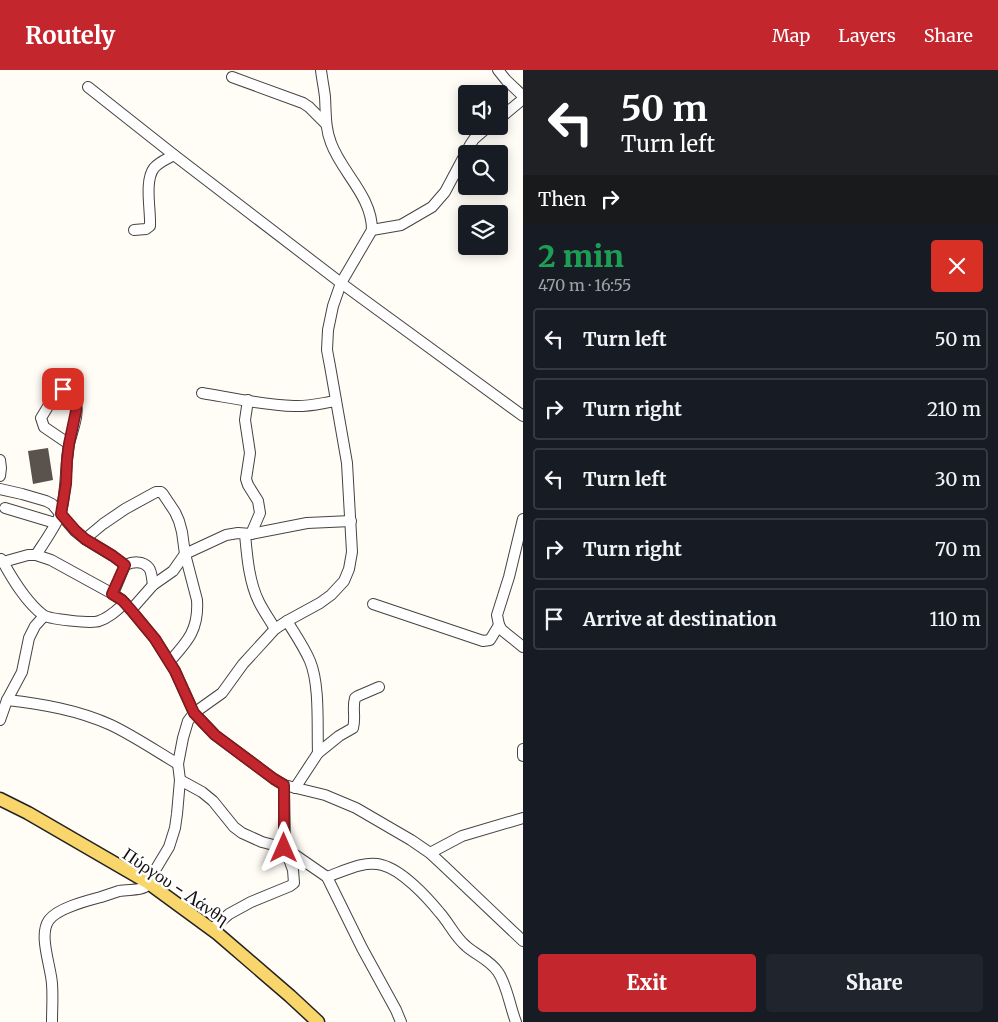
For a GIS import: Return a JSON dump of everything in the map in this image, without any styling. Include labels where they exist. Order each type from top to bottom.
[{"type":"main road","name":"Πύργου - Λάνθη","points":[[0,799],[28,813],[147,882],[212,929],[318,1022]]},
{"type":"street","points":[[52,1022],[52,984],[44,932],[50,918],[66,909],[99,897],[119,891],[145,887],[163,859],[172,838],[177,814],[180,780],[178,764],[188,721],[194,713],[222,693],[243,664],[275,629],[331,595],[344,581],[349,569],[352,552],[347,463],[327,350],[328,330],[333,306],[341,283],[372,230],[372,222],[367,207],[332,145],[326,124],[321,70]]},
{"type":"street","points":[[498,70],[523,97],[508,111]]},
{"type":"street","points":[[232,77],[309,106],[326,124]]},
{"type":"street","points":[[88,87],[341,283],[523,416]]},
{"type":"street","points":[[372,230],[401,225],[432,207],[445,192],[470,145],[479,135]]},
{"type":"street","points":[[134,230],[146,229],[150,226],[148,198],[151,174],[156,167],[174,155]]},
{"type":"street","points":[[36,555],[58,519],[66,484],[67,460],[76,402],[74,397],[65,389],[60,390],[41,418],[44,428],[69,444]]},
{"type":"street","points":[[202,393],[295,406],[336,401]]},
{"type":"street","points":[[248,400],[245,420],[250,453],[246,478],[260,509],[260,513],[248,534],[252,580],[259,602],[275,629]]},
{"type":"street","points":[[0,460],[0,476]]},
{"type":"street","points":[[0,489],[52,504],[58,519]]},
{"type":"street","points":[[85,539],[125,509],[156,492],[163,494],[179,521],[197,600],[197,616],[192,632],[187,642],[170,661]]},
{"type":"street","points":[[5,508],[58,519],[125,565]]},
{"type":"street","points":[[523,519],[509,577],[497,615],[498,625],[502,630],[523,647]]},
{"type":"street","points":[[351,521],[307,523],[248,534],[226,535],[185,554],[173,571],[153,584],[128,607],[96,622],[44,616],[19,588],[2,560],[36,555],[51,560],[122,600],[128,607],[151,634],[170,661],[194,713],[215,735],[284,785],[325,795],[356,808],[430,853],[523,941]]},
{"type":"street","points":[[112,594],[125,565],[135,562],[148,567],[153,584]]},
{"type":"street","points":[[373,604],[483,641],[490,640],[498,625]]},
{"type":"street","points":[[0,720],[7,700],[22,672],[29,638],[35,626],[44,616]]},
{"type":"street","points":[[287,620],[310,660],[314,672],[317,697],[318,753]]},
{"type":"street","points":[[295,788],[318,753],[339,736],[353,728],[353,705],[355,698],[379,688]]},
{"type":"street","points":[[7,700],[42,704],[97,719],[126,733],[178,764]]},
{"type":"street","points":[[523,750],[523,756]]},
{"type":"street","points":[[180,780],[202,792],[234,827],[242,833],[262,842],[284,848],[327,877],[401,1022]]},
{"type":"street","points":[[212,929],[229,914],[294,883],[293,870],[284,848],[284,785]]},
{"type":"street","points":[[430,853],[468,834],[523,818]]},
{"type":"street","points":[[327,877],[358,866],[370,864],[380,864],[398,873],[426,896],[467,948],[492,965],[499,973],[516,1022]]},
{"type":"building","points":[[48,448],[53,480],[33,484],[28,451]]},
{"type":"route","points":[[63,389],[67,389],[74,397],[76,411],[69,444],[66,484],[61,514],[85,539],[125,565],[112,594],[122,600],[155,639],[170,661],[194,713],[215,735],[284,785],[284,848]]}]
